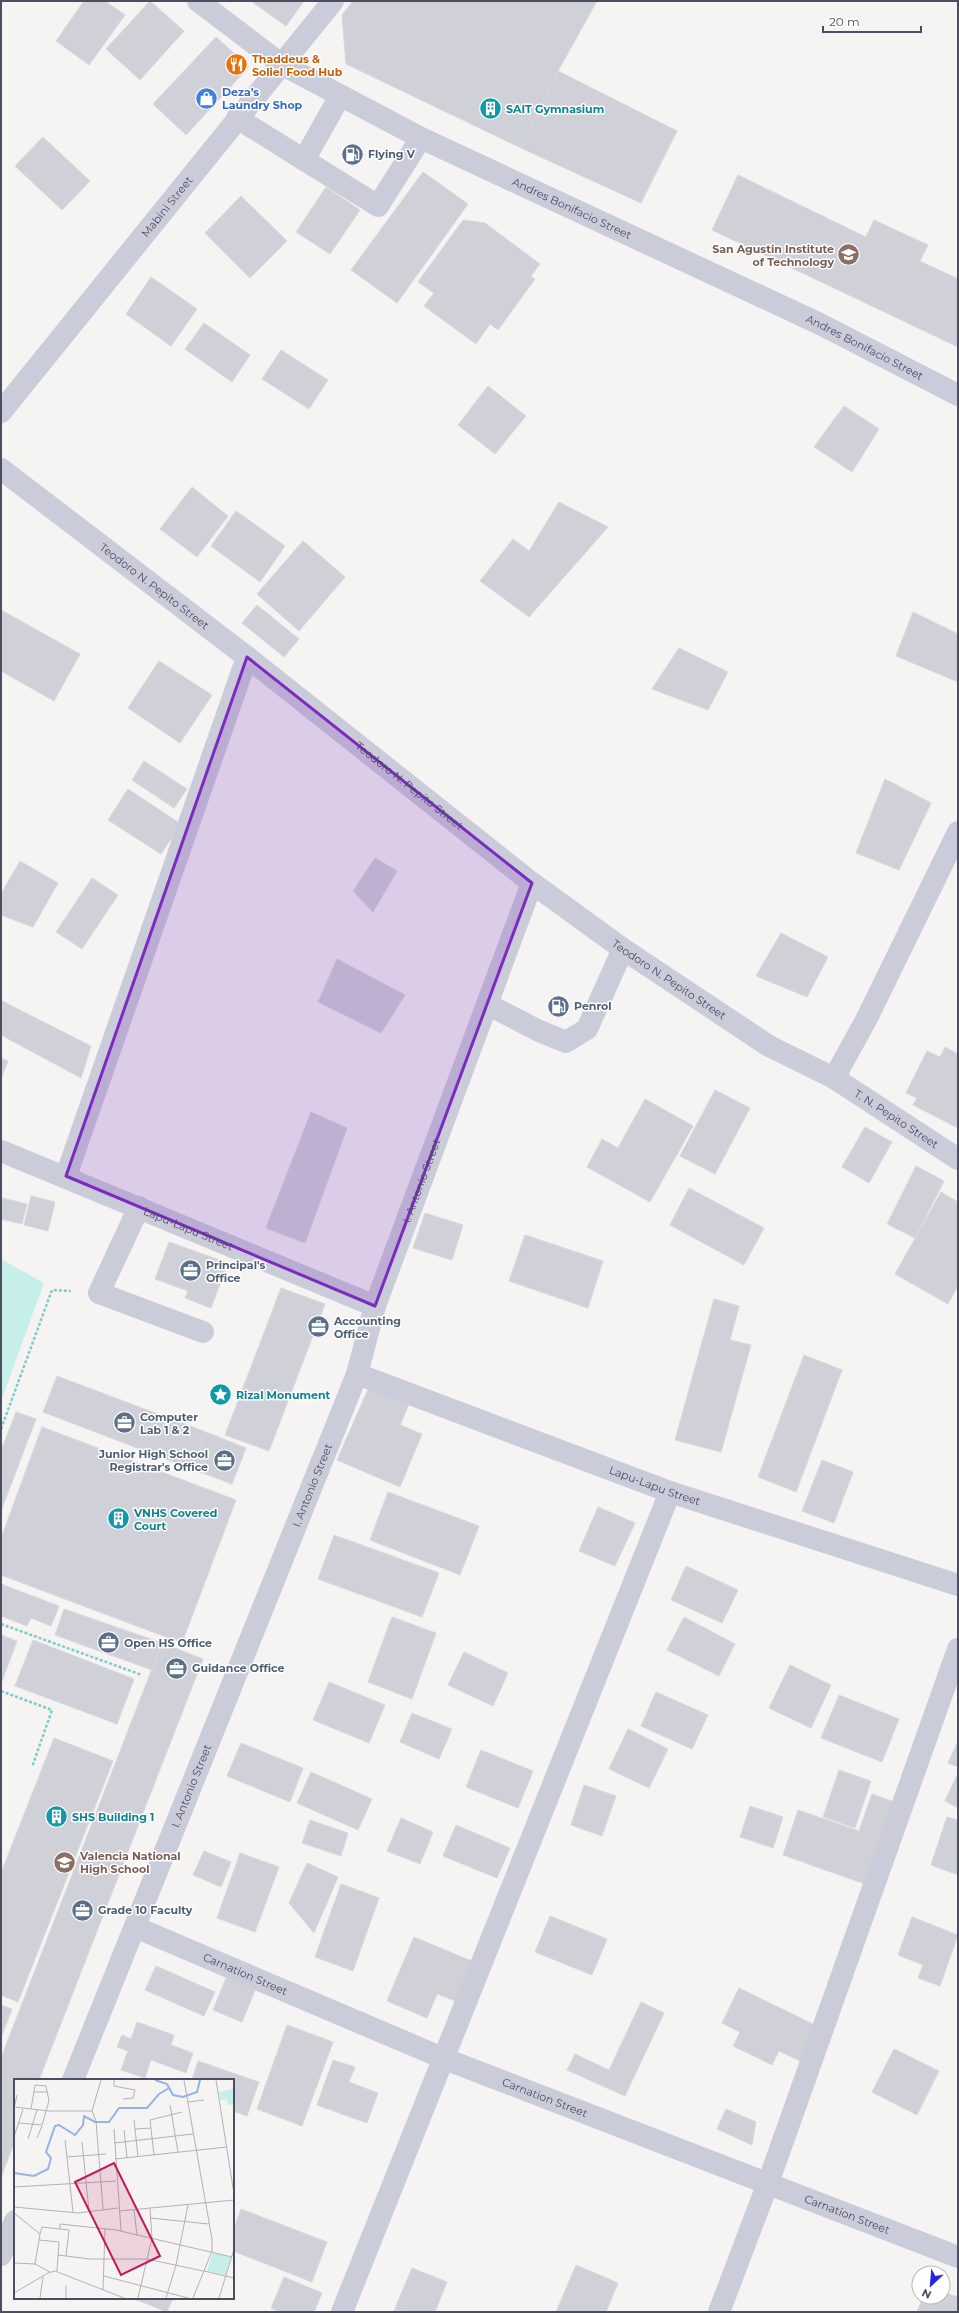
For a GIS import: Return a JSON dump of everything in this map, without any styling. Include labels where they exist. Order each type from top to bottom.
[{"type":"street","name":"Andres Bonifacio Street","points":[[198,1],[281,64],[420,138],[820,324],[958,394]]},
{"type":"street","name":"Mabini Street","points":[[1,412],[333,1]]},
{"type":"street","points":[[304,160],[340,96]]},
{"type":"street","points":[[237,118],[378,206],[420,138]]},
{"type":"street","name":"Teodoro N. Pepito Street","points":[[1,469],[247,657],[532,883],[623,949],[769,1046],[834,1078]]},
{"type":"street","points":[[66,1176],[247,657]]},
{"type":"street","points":[[834,1078],[866,1020],[958,832]]},
{"type":"street","name":"I. Antonio Street","points":[[73,2079],[357,1374],[375,1306],[532,883]]},
{"type":"street","points":[[487,1004],[537,1030],[566,1042],[587,1029],[623,949]]},
{"type":"street","name":"T. N. Pepito Street","points":[[834,1078],[958,1159]]},
{"type":"street","name":"Lapu-Lapu Street","points":[[1,1151],[66,1176],[375,1306]]},
{"type":"street","points":[[139,1207],[100,1293],[203,1332]]},
{"type":"street","name":"Lapu-Lapu Street","points":[[357,1374],[670,1492],[958,1585]]},
{"type":"street","points":[[342,2312],[445,2058],[670,1492]]},
{"type":"street","points":[[719,2312],[768,2183],[958,1648]]},
{"type":"street","name":"Carnation Street","points":[[135,1928],[445,2058],[958,2257]]},
{"type":"street","points":[[1,2255],[14,2223]]},
{"type":"path","points":[[1,1429],[52,1290],[100,1293]]},
{"type":"path","points":[[1,1624],[142,1675]]},
{"type":"path","points":[[1,1691],[52,1710],[32,1767]]},
{"type":"highlighted area","points":[[247,657],[532,883],[375,1306],[66,1176]]},
{"type":"shaded area","points":[[1,1259],[44,1283],[1,1401]]},
{"type":"building","points":[[84,1],[105,1],[125,15],[89,65],[56,41]]},
{"type":"building","points":[[150,1],[184,31],[140,80],[106,49]]},
{"type":"building","points":[[251,1],[304,1],[286,26]]},
{"type":"building","name":"SAIT Gymnasium","points":[[353,1],[597,1],[558,71],[521,148],[346,64],[342,15]]},
{"type":"building","points":[[216,37],[249,67],[186,135],[153,104]]},
{"type":"building","points":[[558,71],[677,131],[641,203],[521,148]]},
{"type":"building","points":[[43,137],[90,181],[62,210],[15,166]]},
{"type":"building","points":[[423,172],[468,204],[397,303],[351,270]]},
{"type":"building","points":[[738,175],[866,237],[874,220],[928,245],[920,261],[958,279],[958,347],[712,230]]},
{"type":"building","points":[[326,187],[360,210],[330,254],[296,232]]},
{"type":"building","points":[[241,196],[287,241],[250,278],[205,233]]},
{"type":"building","points":[[463,220],[485,223],[540,264],[531,276],[535,279],[498,330],[490,324],[476,344],[424,306],[434,293],[418,282]]},
{"type":"building","points":[[151,277],[197,309],[171,346],[126,314]]},
{"type":"building","points":[[204,323],[250,355],[232,382],[185,349]]},
{"type":"building","points":[[281,350],[328,380],[309,409],[262,379]]},
{"type":"building","points":[[488,386],[526,416],[495,454],[458,425]]},
{"type":"building","points":[[844,406],[879,429],[852,472],[814,447]]},
{"type":"building","points":[[192,487],[228,516],[197,557],[160,529]]},
{"type":"building","points":[[559,502],[608,527],[529,617],[480,581],[513,539],[529,551]]},
{"type":"building","points":[[236,511],[285,546],[260,582],[211,546]]},
{"type":"building","points":[[303,541],[345,577],[299,631],[257,594]]},
{"type":"building","points":[[257,605],[299,639],[284,657],[242,623]]},
{"type":"building","points":[[1,610],[80,654],[54,701],[1,671]]},
{"type":"building","points":[[913,612],[958,634],[958,682],[896,656]]},
{"type":"building","points":[[679,648],[728,672],[708,710],[652,689]]},
{"type":"building","points":[[159,661],[212,695],[180,743],[128,708]]},
{"type":"building","points":[[144,761],[187,789],[174,808],[132,780]]},
{"type":"building","points":[[885,779],[931,803],[899,870],[856,853]]},
{"type":"building","points":[[128,789],[181,824],[161,854],[108,820]]},
{"type":"building","points":[[375,858],[397,871],[373,912],[353,891]]},
{"type":"building","points":[[20,861],[58,883],[33,927],[1,915],[1,894]]},
{"type":"building","points":[[92,878],[118,895],[82,949],[56,932]]},
{"type":"building","points":[[781,933],[828,957],[807,997],[756,976]]},
{"type":"building","points":[[337,959],[405,995],[381,1033],[318,1002]]},
{"type":"building","points":[[2,1001],[91,1046],[81,1078],[1,1035]]},
{"type":"building","points":[[945,1047],[958,1054],[958,1128],[913,1105],[917,1098],[906,1093],[927,1051],[940,1057]]},
{"type":"building","points":[[1,1058],[8,1061],[1,1079]]},
{"type":"building","points":[[715,1090],[750,1108],[715,1174],[680,1156]]},
{"type":"building","points":[[645,1099],[693,1126],[650,1202],[587,1167],[602,1139],[618,1148]]},
{"type":"building","points":[[311,1112],[347,1128],[305,1243],[266,1228]]},
{"type":"building","points":[[865,1127],[892,1142],[869,1183],[842,1167]]},
{"type":"building","points":[[916,1166],[944,1181],[915,1238],[887,1224]]},
{"type":"building","points":[[689,1188],[764,1228],[744,1265],[670,1225]]},
{"type":"building","points":[[941,1192],[958,1202],[958,1286],[948,1304],[895,1274]]},
{"type":"building","points":[[31,1196],[55,1202],[48,1231],[24,1225]]},
{"type":"building","points":[[2,1198],[27,1204],[22,1224],[1,1219]]},
{"type":"building","points":[[425,1213],[463,1225],[452,1260],[413,1248]]},
{"type":"building","points":[[525,1235],[603,1261],[588,1308],[509,1281]]},
{"type":"building","name":"Principal's Office","points":[[169,1242],[228,1263],[211,1308],[185,1298],[188,1291],[155,1279]]},
{"type":"building","points":[[281,1288],[325,1304],[269,1451],[225,1435]]},
{"type":"building","points":[[714,1299],[739,1306],[730,1340],[751,1345],[721,1452],[675,1440]]},
{"type":"building","points":[[804,1355],[842,1370],[796,1492],[758,1477]]},
{"type":"building","points":[[57,1376],[206,1432],[192,1469],[43,1412]]},
{"type":"building","points":[[369,1387],[409,1404],[400,1425],[422,1434],[400,1487],[337,1460]]},
{"type":"building","points":[[16,1412],[36,1419],[1,1511],[1,1451]]},
{"type":"building","name":"VNHS Covered Court","points":[[42,1427],[236,1500],[182,1643],[1,1575],[1,1538]]},
{"type":"building","points":[[206,1432],[246,1448],[232,1484],[192,1469]]},
{"type":"building","points":[[822,1460],[853,1472],[834,1523],[802,1511]]},
{"type":"building","points":[[388,1492],[479,1526],[460,1575],[370,1540]]},
{"type":"building","points":[[598,1507],[635,1523],[615,1566],[579,1551]]},
{"type":"building","points":[[334,1535],[439,1573],[422,1617],[318,1579]]},
{"type":"building","points":[[686,1566],[738,1590],[722,1623],[671,1600]]},
{"type":"building","points":[[1,1584],[59,1606],[51,1626],[31,1618],[27,1626],[1,1616]]},
{"type":"building","points":[[64,1609],[162,1643],[152,1670],[55,1635]]},
{"type":"building","points":[[392,1617],[436,1633],[412,1699],[368,1682]]},
{"type":"building","points":[[684,1617],[735,1644],[719,1676],[667,1650]]},
{"type":"building","points":[[1,1635],[17,1641],[1,1684]]},
{"type":"building","points":[[33,1640],[134,1679],[117,1724],[15,1686]]},
{"type":"building","points":[[162,1643],[203,1659],[39,2079],[14,2079],[14,2144],[1,2177],[1,2058]]},
{"type":"building","points":[[464,1652],[508,1673],[493,1706],[448,1685]]},
{"type":"building","points":[[790,1665],[831,1685],[811,1728],[769,1708]]},
{"type":"building","points":[[329,1682],[385,1705],[369,1743],[313,1720]]},
{"type":"building","points":[[656,1692],[708,1715],[692,1749],[641,1726]]},
{"type":"building","points":[[839,1695],[899,1719],[882,1762],[821,1738]]},
{"type":"building","points":[[412,1713],[452,1729],[439,1759],[400,1742]]},
{"type":"building","points":[[628,1729],[668,1749],[649,1788],[609,1769]]},
{"type":"building","name":"SHS Building 1","points":[[54,1738],[113,1761],[18,2002],[1,1995],[1,1873]]},
{"type":"building","points":[[958,1741],[958,1767],[948,1763]]},
{"type":"building","points":[[241,1743],[303,1768],[290,1802],[227,1776]]},
{"type":"building","points":[[481,1750],[533,1771],[518,1808],[466,1787]]},
{"type":"building","points":[[839,1770],[871,1781],[855,1828],[823,1817]]},
{"type":"building","points":[[311,1772],[372,1799],[358,1830],[297,1803]]},
{"type":"building","points":[[958,1773],[958,1808],[945,1801]]},
{"type":"building","points":[[584,1785],[616,1796],[602,1836],[571,1825]]},
{"type":"building","points":[[872,1794],[894,1802],[865,1884],[783,1855],[798,1810],[859,1831]]},
{"type":"building","points":[[750,1806],[783,1817],[773,1848],[740,1837]]},
{"type":"building","points":[[947,1817],[958,1820],[958,1875],[931,1865]]},
{"type":"building","points":[[401,1818],[433,1832],[420,1864],[387,1851]]},
{"type":"building","points":[[310,1820],[348,1833],[341,1856],[302,1843]]},
{"type":"building","points":[[456,1825],[510,1848],[497,1878],[443,1856]]},
{"type":"building","points":[[204,1851],[231,1862],[221,1887],[193,1875]]},
{"type":"building","points":[[240,1853],[279,1867],[255,1932],[217,1918]]},
{"type":"building","points":[[307,1863],[338,1877],[314,1933],[289,1903]]},
{"type":"building","points":[[341,1884],[379,1898],[353,1971],[315,1957]]},
{"type":"building","points":[[550,1916],[607,1939],[592,1975],[535,1952]]},
{"type":"building","points":[[912,1917],[958,1935],[940,1986],[918,1978],[923,1965],[898,1955]]},
{"type":"building","points":[[414,1937],[474,1962],[458,2002],[437,1994],[427,2018],[387,2001]]},
{"type":"building","points":[[156,1966],[215,1992],[204,2016],[145,1990]]},
{"type":"building","points":[[226,1978],[255,1990],[242,2022],[213,2010]]},
{"type":"building","points":[[739,1988],[817,2026],[800,2061],[779,2051],[772,2065],[733,2046],[740,2032],[722,2023]]},
{"type":"building","points":[[641,2002],[664,2013],[625,2096],[567,2070],[575,2054],[609,2070]]},
{"type":"building","points":[[1,2005],[12,2009],[1,2038]]},
{"type":"building","points":[[137,2022],[174,2035],[171,2045],[193,2053],[186,2073],[151,2060],[145,2078],[121,2070],[128,2051],[117,2047],[122,2035],[131,2039]]},
{"type":"building","points":[[287,2025],[333,2042],[302,2126],[257,2109]]},
{"type":"building","points":[[894,2049],[939,2071],[917,2115],[872,2092]]},
{"type":"building","points":[[333,2060],[355,2067],[349,2082],[378,2093],[367,2123],[317,2105]]},
{"type":"building","points":[[198,2061],[259,2082],[247,2116],[234,2111],[234,2079],[192,2079]]},
{"type":"building","points":[[726,2109],[756,2122],[752,2145],[717,2129]]},
{"type":"building","points":[[241,2209],[327,2242],[312,2282],[234,2251],[234,2228]]},
{"type":"building","points":[[576,2265],[618,2283],[606,2312],[556,2312]]},
{"type":"building","points":[[412,2268],[447,2282],[435,2312],[394,2311]]},
{"type":"building","points":[[284,2277],[322,2293],[314,2312],[280,2312],[271,2308]]},
{"type":"building","points":[[951,2295],[958,2297],[958,2312],[917,2312],[920,2305],[951,2305]]},
{"type":"building","points":[[134,2299],[173,2299],[167,2312]]},
{"type":"place","name":"Thaddeus & Soliel Food Hub","points":[[237,65]]},
{"type":"place","name":"Deza’s Laundry Shop","points":[[206,98]]},
{"type":"place","name":"SAIT Gymnasium","points":[[490,109]]},
{"type":"place","name":"Flying V","points":[[353,154]]},
{"type":"place","name":"San Agustin Institute of Technology","points":[[849,255]]},
{"type":"place","name":"Penrol","points":[[559,1006]]},
{"type":"place","name":"Principal's Office","points":[[191,1271]]},
{"type":"place","name":"Accounting Office","points":[[318,1327]]},
{"type":"place","name":"Rizal Monument","points":[[220,1395]]},
{"type":"place","name":"Computer Lab 1 & 2","points":[[124,1423]]},
{"type":"place","name":"Junior High School Registrar's Office","points":[[224,1460]]},
{"type":"place","name":"VNHS Covered Court","points":[[118,1519]]},
{"type":"place","name":"Open HS Office","points":[[109,1643]]},
{"type":"place","name":"Guidance Office","points":[[177,1668]]},
{"type":"place","name":"SHS Building 1","points":[[57,1817]]},
{"type":"place","name":"Valencia National High School","points":[[65,1862]]},
{"type":"place","name":"Grade 10 Faculty","points":[[82,1910]]}]
